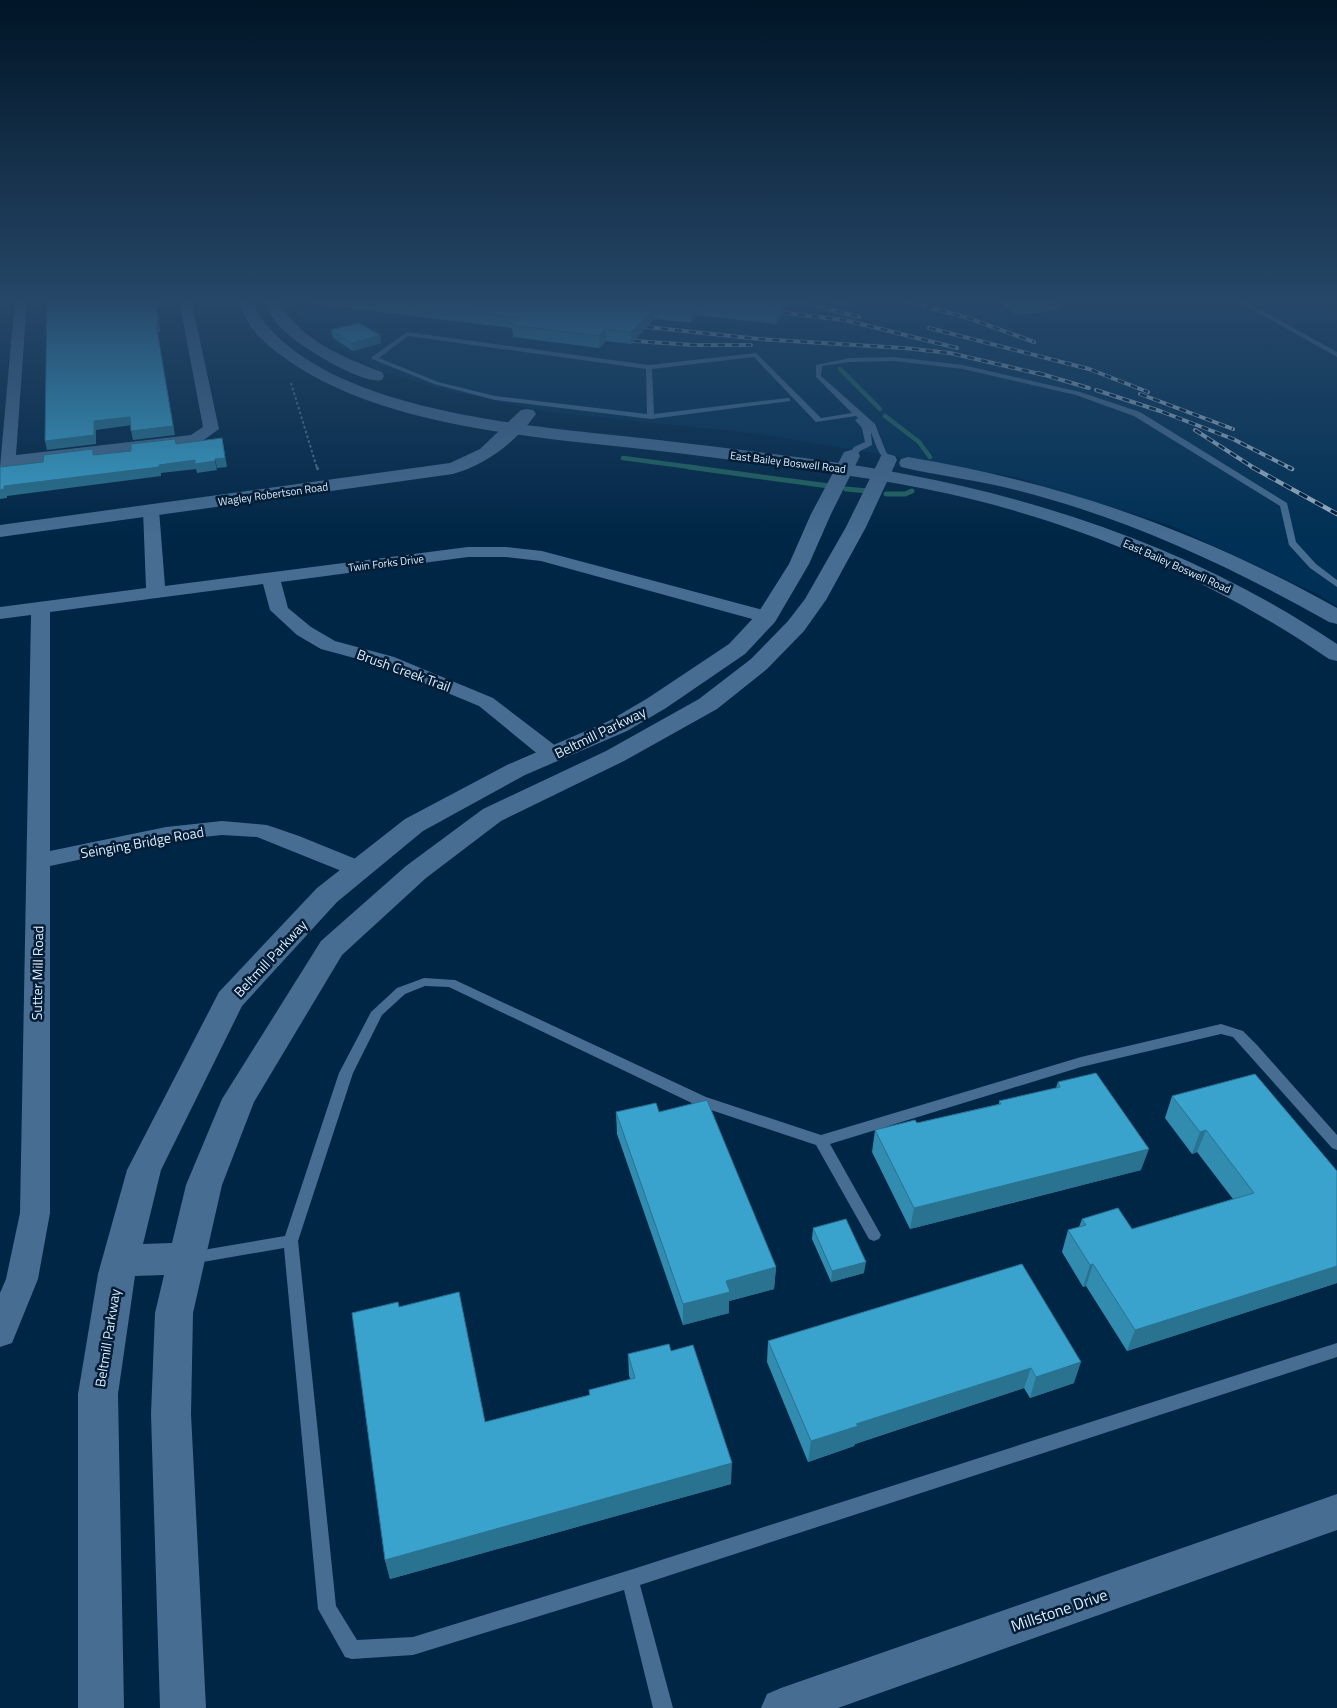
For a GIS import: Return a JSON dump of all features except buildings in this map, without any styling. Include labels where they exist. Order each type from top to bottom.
[{"type":"street","points":[[13,379],[4,462],[195,439],[210,429],[200,379]]},
{"type":"street","name":"East Bailey Boswell Road","points":[[333,379],[402,405],[468,421],[521,420]]},
{"type":"street","name":"East Bailey Boswell Road","points":[[382,379],[521,420],[885,468],[948,470],[1011,484],[1132,520],[1174,536],[1241,565],[1337,618]]},
{"type":"street","name":"Wagley Robertson Road","points":[[0,531],[433,472],[473,462],[492,450],[521,420]]},
{"type":"street","name":"Beltmill Parkway","points":[[183,1708],[171,1414],[174,1312],[204,1185],[239,1099],[331,948],[416,872],[492,815],[615,756],[708,704],[759,664],[782,621],[799,564],[821,514],[848,463]]},
{"type":"street","name":"East Bailey Boswell Road","points":[[885,468],[1058,517],[1144,549],[1198,573],[1250,600],[1292,624],[1337,654]]},
{"type":"street","name":"Beltmill Parkway","points":[[101,1708],[98,1394],[121,1261],[144,1170],[230,1000],[327,895],[414,826],[516,770],[618,726],[666,698],[737,649],[782,621],[832,570],[885,468]]},
{"type":"street","points":[[151,510],[156,593]]},
{"type":"street","name":"Twin Forks Drive","points":[[0,613],[468,552],[506,552],[542,556],[782,621]]},
{"type":"street","name":"Brush Creek Trail","points":[[271,578],[279,610],[304,631],[328,644],[387,661],[486,702],[553,754]]},
{"type":"street","name":"Sutter Mill Road","points":[[0,1332],[22,1279],[35,1212],[41,609]]},
{"type":"street","points":[[553,754],[577,775]]},
{"type":"street","name":"Seinging Bridge Road","points":[[39,861],[166,834],[222,828],[259,830],[291,841],[358,870]]},
{"type":"street","points":[[358,870],[397,889]]},
{"type":"street","points":[[121,1261],[187,1258]]},
{"type":"street","name":"Millstone Drive","points":[[781,1708],[1337,1512]]},
{"type":"lane","points":[[425,379],[495,398],[651,417],[788,400]]},
{"type":"lane","points":[[649,379],[651,417]]},
{"type":"lane","points":[[780,379],[819,420],[857,414]]},
{"type":"lane","points":[[821,379],[872,426],[882,452],[885,468]]},
{"type":"lane","points":[[1018,379],[1087,396],[1137,414],[1284,505],[1292,544],[1313,566],[1337,584]]},
{"type":"lane","points":[[848,463],[857,449],[869,443],[866,427],[858,419],[857,414]]},
{"type":"lane","points":[[1337,1144],[1238,1034],[1221,1029],[1081,1062],[820,1140],[701,1100],[451,983],[424,982],[400,991],[377,1012],[346,1073],[291,1241],[327,1609],[352,1650],[413,1646],[630,1579],[1337,1350]]},
{"type":"lane","points":[[820,1140],[874,1235]]},
{"type":"lane","points":[[187,1258],[291,1241]]},
{"type":"lane","points":[[630,1579],[663,1708]]},
{"type":"path","points":[[291,383],[324,487]]},
{"type":"shaded area","points":[[407,379],[1337,379],[1337,606],[1319,595],[1169,525],[1015,477],[761,434],[549,412],[444,390]]},
{"type":"waterway","points":[[850,379],[880,409]]},
{"type":"waterway","points":[[885,416],[919,442],[930,457]]},
{"type":"waterway","points":[[623,458],[698,468]]},
{"type":"waterway","points":[[689,467],[829,486]]},
{"type":"waterway","points":[[846,489],[868,491]]},
{"type":"waterway","points":[[886,494],[905,494],[912,491]]},
{"type":"railway","points":[[1057,379],[1089,388]]},
{"type":"railway","points":[[1114,379],[1148,392]]},
{"type":"railway","points":[[1096,390],[1160,411],[1233,439],[1290,468]]},
{"type":"railway","points":[[1140,394],[1233,429]]},
{"type":"railway","points":[[1195,430],[1254,468]]},
{"type":"railway","points":[[1252,467],[1337,514]]}]
